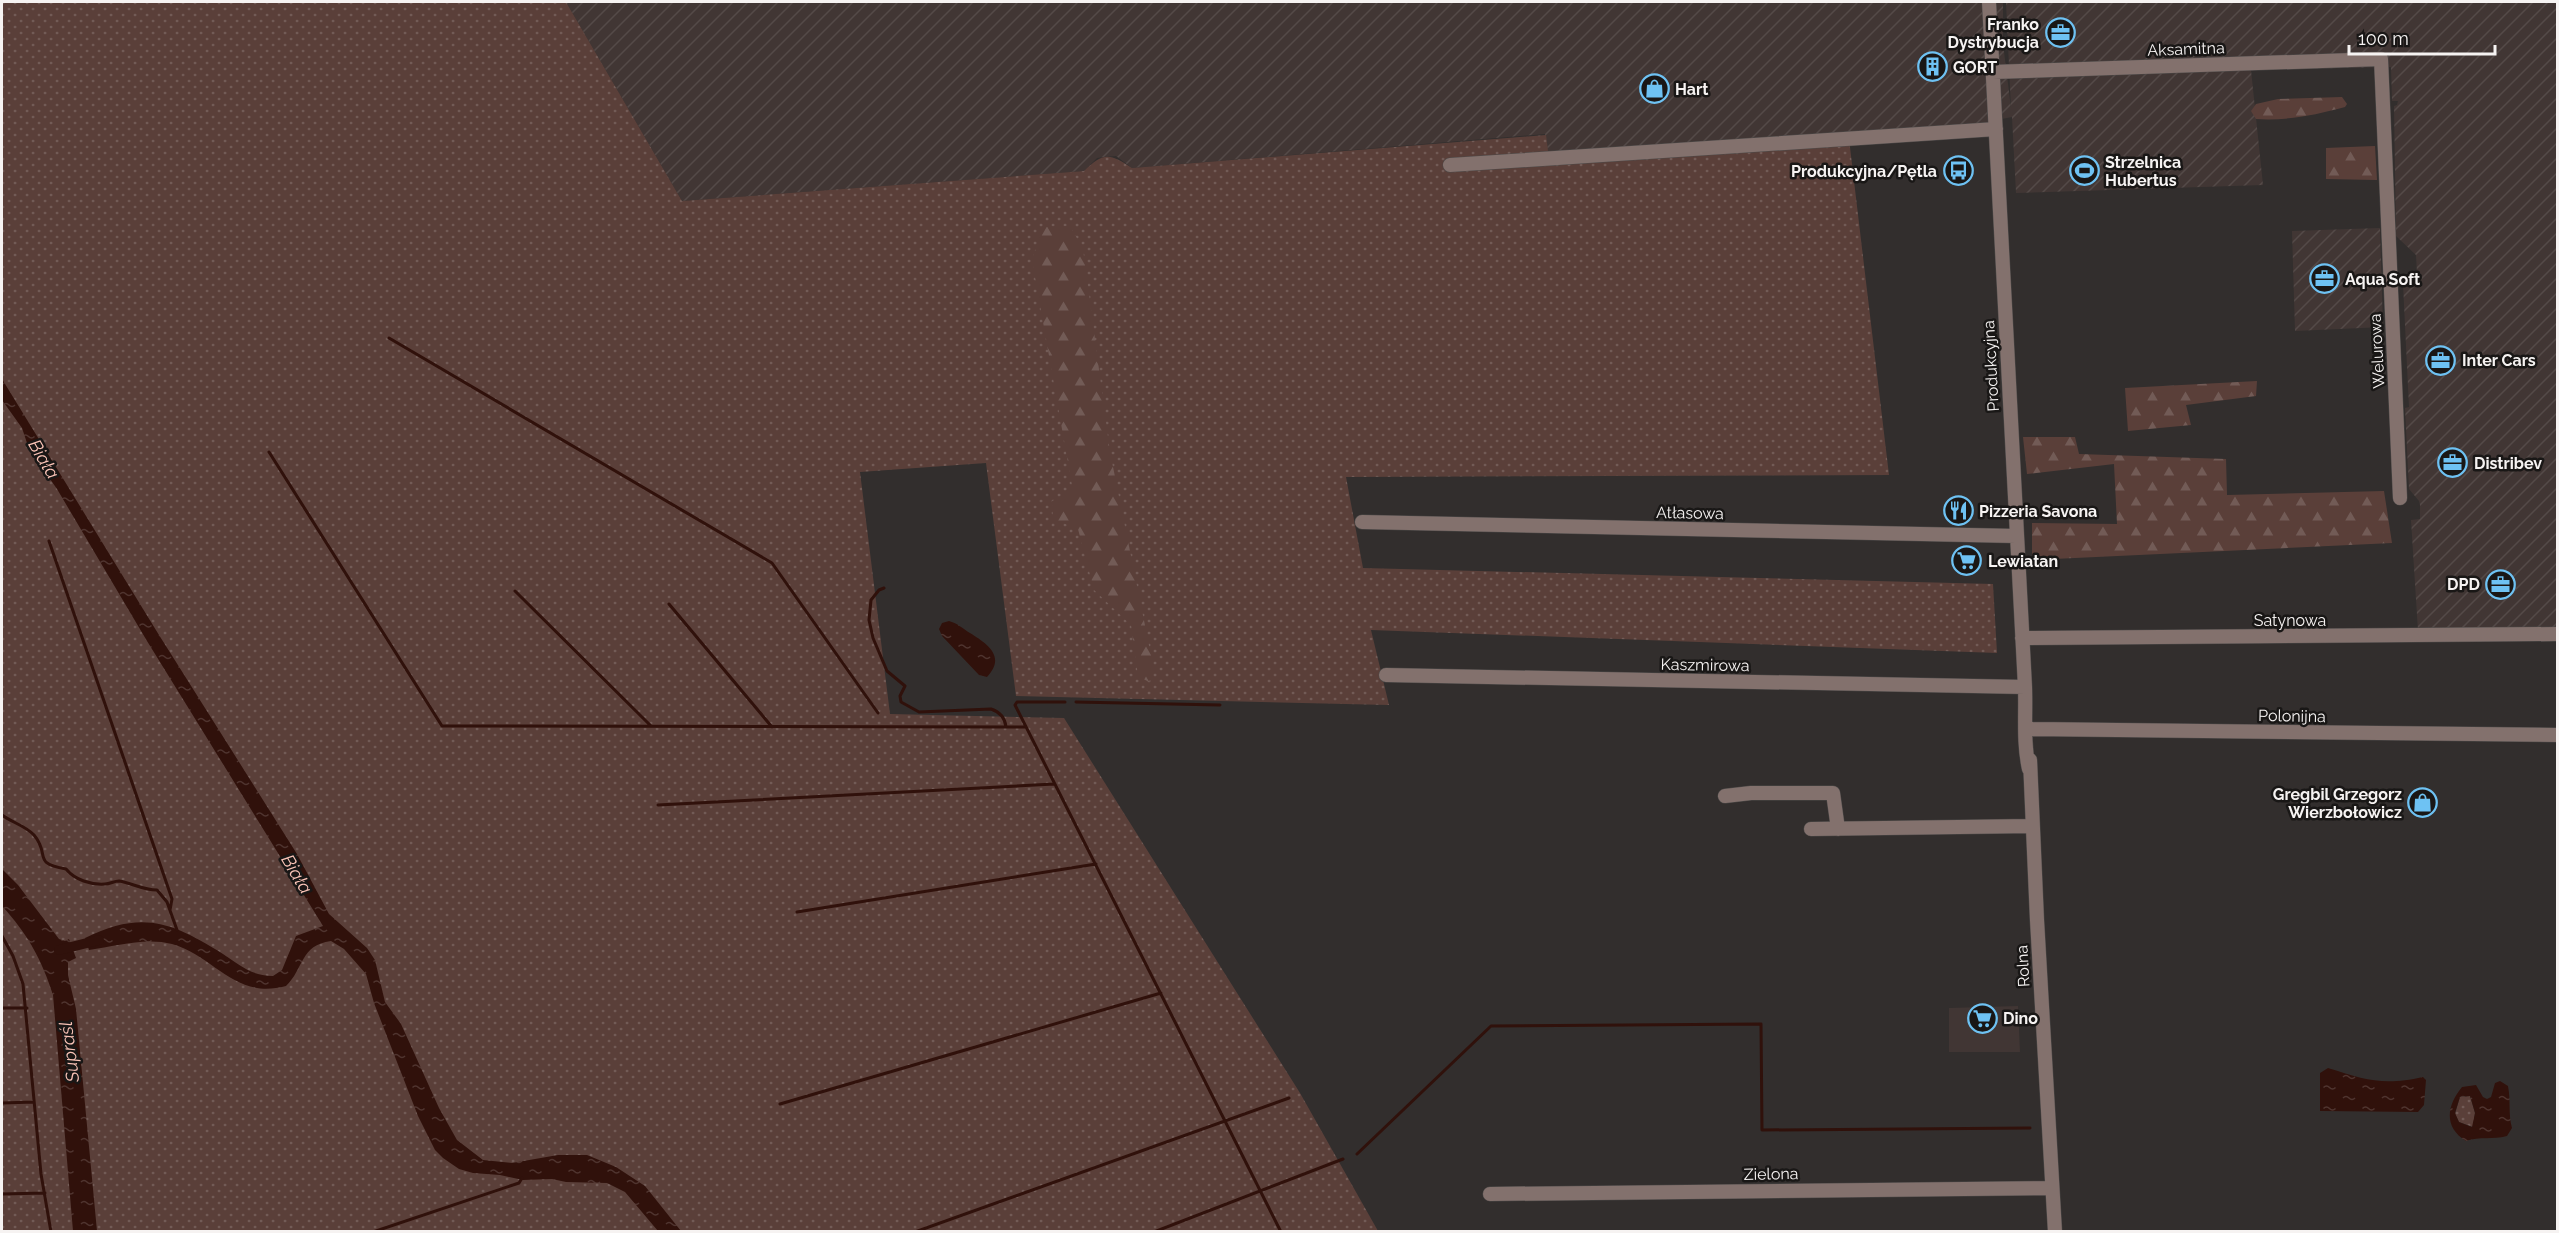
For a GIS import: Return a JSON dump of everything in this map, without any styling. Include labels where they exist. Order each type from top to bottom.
[{"type":"street","name":"Produkcyjna","points":[[1989,2],[2026,729]]},
{"type":"street","name":"Aksamitna","points":[[1993,72],[2381,59]]},
{"type":"street","name":"Welurowa","points":[[2381,59],[2400,498]]},
{"type":"street","points":[[1450,165],[1996,129]]},
{"type":"street","name":"Atłasowa","points":[[1362,522],[2016,536]]},
{"type":"street","name":"Satynowa","points":[[2022,638],[2558,634]]},
{"type":"street","name":"Kaszmirowa","points":[[1386,675],[2025,687]]},
{"type":"street","name":"Polonijna","points":[[2026,729],[2558,735]]},
{"type":"street","name":"Rolna","points":[[2026,729],[2031,746],[2032,826],[2055,1232]]},
{"type":"street","points":[[1725,796],[1751,793],[1833,793],[1838,829]]},
{"type":"street","points":[[1811,829],[2032,826]]},
{"type":"street","name":"Zielona","points":[[1490,1194],[2052,1188]]},
{"type":"shaded area","points":[[566,2],[2003,2],[2003,44],[2011,108],[2006,2],[2557,2],[2557,627],[2418,631],[2411,520],[2420,519],[2420,505],[2409,489],[2405,408],[2409,407],[2403,284],[2411,274],[2417,274],[2416,255],[2396,236],[2394,106],[2398,101],[2392,101],[2391,67],[2251,70],[2263,185],[2016,193],[2012,117],[1996,120],[1996,130],[1549,159],[1545,134],[1132,168],[1116,156],[1097,158],[1084,171],[682,201]]},
{"type":"shaded area","points":[[2380,228],[2383,327],[2295,331],[2292,231]]},
{"type":"shaded area","points":[[2018,1006],[2020,1052],[1949,1052],[1949,1008]]},
{"type":"green space","points":[[2,2],[566,2],[682,201],[1084,171],[1096,160],[1107,157],[1118,159],[1132,168],[1546,135],[1549,159],[1849,139],[1889,475],[1346,477],[1363,568],[1993,584],[1997,653],[1371,630],[1389,705],[1016,696],[986,463],[860,472],[890,714],[1064,718],[1300,1093],[1378,1231],[2,1232]]},
{"type":"green space","points":[[2342,97],[2347,104],[2345,107],[2301,117],[2256,119],[2251,111],[2256,104],[2278,99]]},
{"type":"green space","points":[[2375,146],[2377,180],[2326,179],[2326,148]]},
{"type":"green space","points":[[1070,226],[1083,249],[1110,452],[1154,670],[1149,682],[1138,676],[1131,625],[1094,590],[1078,529],[1053,519],[1052,501],[1073,491],[1032,260],[1042,227]]},
{"type":"green space","points":[[2257,381],[2256,396],[2186,405],[2191,425],[2128,431],[2125,388]]},
{"type":"green space","points":[[2023,437],[2075,437],[2079,454],[2226,459],[2227,495],[2384,491],[2392,543],[2032,560],[2032,523],[2117,524],[2114,464],[2027,474]]},
{"type":"green space","points":[[2470,1096],[2475,1113],[2473,1127],[2459,1122],[2455,1114],[2460,1097]]},
{"type":"water","name":"Biała","points":[[2,379],[297,854],[329,914],[367,948],[375,960],[385,1002],[401,1024],[439,1108],[457,1140],[483,1160],[512,1163],[558,1155],[587,1155],[616,1167],[645,1186],[681,1231],[658,1231],[625,1192],[607,1183],[566,1182],[552,1179],[523,1180],[473,1173],[459,1169],[443,1158],[435,1150],[418,1116],[374,1003],[366,974],[344,949],[331,941],[313,947],[286,986],[268,989],[239,982],[187,950],[172,944],[152,941],[89,950],[85,938],[105,929],[140,922],[156,924],[172,927],[188,934],[252,972],[273,976],[282,970],[296,936],[323,926],[147,641],[57,489],[29,449],[22,428],[2,400]]},
{"type":"water","points":[[949,621],[976,637],[992,651],[995,663],[987,677],[979,675],[942,636],[939,629],[942,623]]},
{"type":"water","name":"Supraśl","points":[[2,869],[18,885],[59,939],[65,941],[69,939],[76,958],[68,962],[68,975],[76,1009],[97,1231],[73,1231],[53,995],[33,948],[19,926],[2,906]]},
{"type":"water","points":[[2328,1068],[2353,1076],[2385,1081],[2423,1077],[2426,1080],[2424,1105],[2418,1112],[2320,1111],[2320,1073]]},
{"type":"water","points":[[2500,1081],[2508,1086],[2512,1128],[2507,1136],[2466,1141],[2451,1123],[2453,1101],[2462,1087],[2476,1085],[2483,1097],[2487,1099],[2491,1097],[2495,1083]],"holes":[[[2470,1096],[2475,1113],[2472,1127],[2459,1122],[2455,1113],[2460,1097]]]},
{"type":"waterway","points":[[389,338],[772,563],[878,713]]},
{"type":"waterway","points":[[269,452],[442,726],[1026,727]]},
{"type":"waterway","points":[[49,541],[172,899],[170,910]]},
{"type":"waterway","points":[[884,588],[879,590],[871,600],[869,620],[873,638],[887,671],[905,686],[900,696],[901,702],[919,712],[991,709],[1002,715],[1006,727]]},
{"type":"waterway","points":[[515,591],[650,725]]},
{"type":"waterway","points":[[669,604],[772,727]]},
{"type":"waterway","points":[[1065,702],[1017,702],[1015,705],[1281,1232]]},
{"type":"waterway","points":[[1076,702],[1220,705]]},
{"type":"waterway","points":[[658,805],[1054,784]]},
{"type":"waterway","points":[[2,815],[34,835],[39,842],[45,861],[55,867],[66,869],[79,879],[100,884],[119,881],[157,890],[167,902],[177,930]]},
{"type":"waterway","points":[[797,912],[1096,864]]},
{"type":"waterway","points":[[2,936],[13,956],[23,984],[41,1174],[51,1232]]},
{"type":"waterway","points":[[59,950],[99,940]]},
{"type":"waterway","points":[[780,1104],[1161,993]]},
{"type":"waterway","points":[[2,1008],[27,1008]]},
{"type":"waterway","points":[[1357,1154],[1491,1026],[1761,1024],[1762,1130],[2030,1128]]},
{"type":"waterway","points":[[915,1232],[1289,1098]]},
{"type":"waterway","points":[[2,1103],[34,1102]]},
{"type":"waterway","points":[[1154,1232],[1343,1159]]},
{"type":"waterway","points":[[373,1232],[519,1183],[522,1178]]},
{"type":"waterway","points":[[2,1194],[45,1193]]},
{"type":"place","name":"Franko Dystrybucja","points":[[2060,33]]},
{"type":"place","name":"GORT","points":[[1932,67]]},
{"type":"place","name":"Hart","points":[[1654,89]]},
{"type":"place","name":"Produkcyjna/Pętla","points":[[1958,171]]},
{"type":"place","name":"Strzelnica Hubertus","points":[[2084,171]]},
{"type":"place","name":"Aqua Soft","points":[[2324,279]]},
{"type":"place","name":"Inter Cars","points":[[2441,360]]},
{"type":"place","name":"Distribev","points":[[2453,463]]},
{"type":"place","name":"Pizzeria Savona","points":[[1958,511]]},
{"type":"place","name":"Lewiatan","points":[[1967,561]]},
{"type":"place","name":"DPD","points":[[2501,584]]},
{"type":"place","name":"Gregbil Grzegorz Wierzbołowicz","points":[[2423,803]]},
{"type":"place","name":"Dino","points":[[1982,1018]]}]
